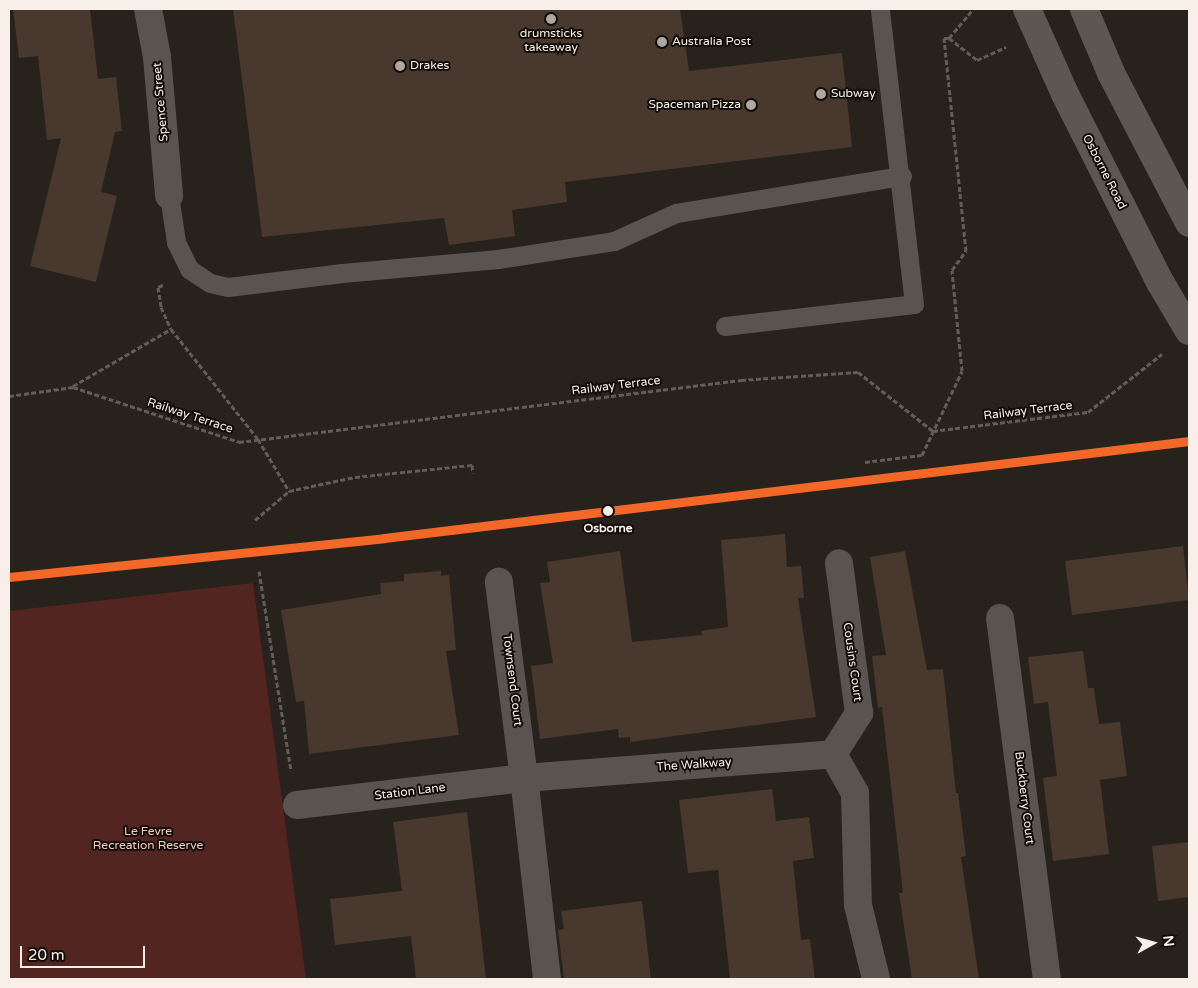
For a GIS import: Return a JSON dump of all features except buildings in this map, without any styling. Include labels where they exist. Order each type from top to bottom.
[{"type":"street","name":"Spence Street","points":[[148,9],[157,57],[169,195]]},
{"type":"street","points":[[1084,9],[1111,73],[1189,224]]},
{"type":"street","name":"Osborne Road","points":[[1032,20],[1065,94],[1160,282],[1189,330]]},
{"type":"street","name":"Cousins Court","points":[[833,754],[859,713],[839,563]]},
{"type":"street","name":"Townsend Court","points":[[499,582],[524,778]]},
{"type":"street","name":"Buckberry Court","points":[[1000,618],[1047,979]]},
{"type":"street","points":[[833,754],[855,793],[858,905],[876,979]]},
{"type":"street","name":"The Walkway","points":[[524,778],[833,754]]},
{"type":"street","points":[[524,778],[547,979]]},
{"type":"street","name":"Station Lane","points":[[296,805],[524,778]]},
{"type":"lane","points":[[725,326],[914,304],[902,176],[880,9]]},
{"type":"lane","points":[[169,195],[176,242],[189,269],[210,283],[228,287],[342,273],[498,259],[614,241],[676,213],[902,176]]},
{"type":"path","points":[[864,462],[922,455],[962,371],[952,270],[966,251],[944,38],[949,38],[973,9]]},
{"type":"path","points":[[949,38],[977,60],[1032,20]]},
{"type":"path","points":[[189,269],[158,287],[162,308],[171,329],[258,439],[289,491]]},
{"type":"path","points":[[73,387],[171,329]]},
{"type":"path","name":"Railway Terrace","points":[[9,396],[73,387],[239,442],[741,380],[858,372],[933,431],[1088,412],[1166,351]]},
{"type":"path","points":[[255,520],[289,491],[354,477],[462,466],[472,466],[473,473]]},
{"type":"path","points":[[259,571],[296,805]]},
{"type":"green space","name":"Le Fevre Recreation Reserve","points":[[253,583],[306,979],[9,979],[9,611]]},
{"type":"transit line","points":[[9,577],[384,538],[1189,441]]},
{"type":"place","name":"drumsticks takeaway","points":[[551,19]]},
{"type":"place","name":"Australia Post","points":[[662,42]]},
{"type":"place","name":"Drakes","points":[[400,66]]},
{"type":"place","name":"Subway","points":[[821,94]]},
{"type":"place","name":"Spaceman Pizza","points":[[751,105]]},
{"type":"place","name":"Osborne","points":[[608,511]]}]
